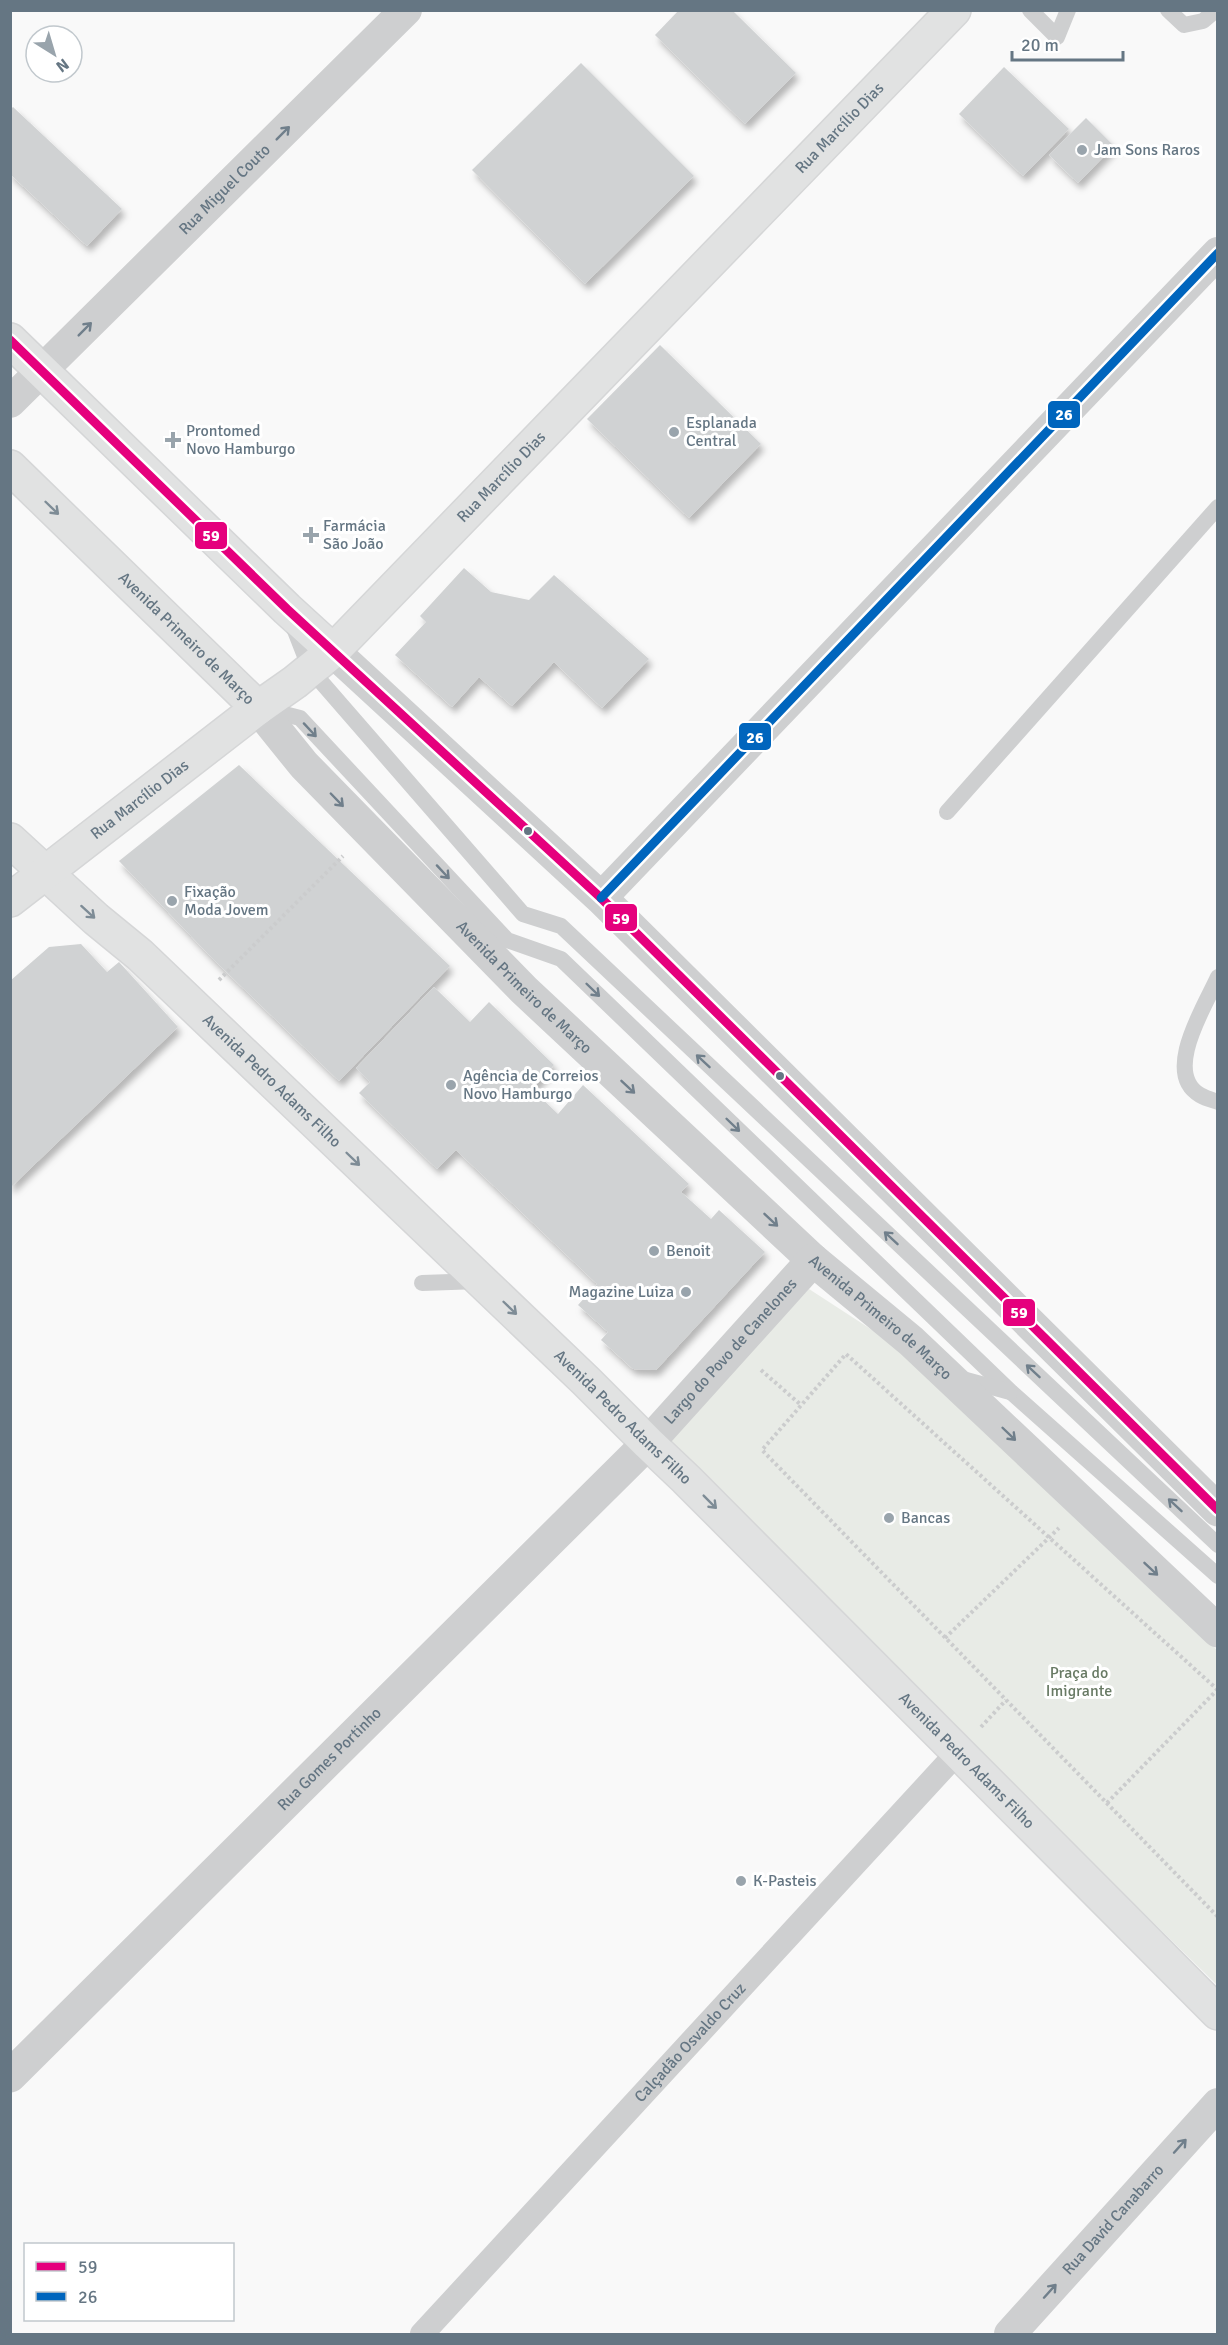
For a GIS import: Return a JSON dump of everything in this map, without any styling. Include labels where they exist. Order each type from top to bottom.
[{"type":"main road","name":"Rua Marcílio Dias","points":[[10,900],[321,660],[954,10]]},
{"type":"main road","points":[[10,340],[287,609],[321,660]]},
{"type":"main road","name":"Avenida Primeiro de Março","points":[[10,467],[258,708]]},
{"type":"main road","name":"Avenida Pedro Adams Filho","points":[[10,840],[140,955],[586,1381],[1218,2013]]},
{"type":"street","name":"Rua Miguel Couto","points":[[10,402],[406,10]]},
{"type":"street","points":[[601,898],[1218,253]]},
{"type":"street","points":[[321,660],[601,898],[1218,1510]]},
{"type":"street","name":"Avenida Primeiro de Março","points":[[258,708],[304,765],[524,990],[813,1260],[911,1341],[1218,1631]]},
{"type":"street","name":"Largo do Povo de Canelones","points":[[648,1443],[813,1260]]},
{"type":"street","name":"Rua Gomes Portinho","points":[[10,2076],[648,1443]]},
{"type":"street","name":"Calçadão Osvaldo Cruz","points":[[422,2334],[958,1752]]},
{"type":"street","name":"Rua David Canabarro","points":[[1011,2334],[1218,2104]]},
{"type":"lane","points":[[1030,10],[1057,36],[1068,10]]},
{"type":"lane","points":[[1168,10],[1184,25],[1203,21],[1216,10]]},
{"type":"lane","points":[[947,812],[1218,507]]},
{"type":"lane","points":[[321,660],[523,914],[561,927],[1218,1545]]},
{"type":"lane","points":[[258,708],[300,718],[507,940],[561,959],[1011,1392],[1218,1576]]},
{"type":"lane","points":[[1218,977],[1189,1040],[1184,1064],[1186,1080],[1199,1095],[1218,1102]]},
{"type":"lane","points":[[422,1283],[481,1281]]},
{"type":"lane","points":[[947,1375],[1011,1392]]},
{"type":"path","points":[[193,1006],[369,832]]},
{"type":"path","points":[[735,1347],[801,1405]]},
{"type":"path","points":[[1107,1803],[1217,1690],[846,1353],[762,1450],[1218,1917]]},
{"type":"path","points":[[945,1638],[1050,1538],[1082,1504]]},
{"type":"green space","name":"Praça do Imigrante","points":[[809,1289],[903,1350],[1217,1650],[1217,1985],[664,1444]]},
{"type":"building","points":[[679,10],[732,10],[796,73],[745,124],[655,35]]},
{"type":"building","points":[[581,63],[694,176],[585,284],[472,170]]},
{"type":"building","points":[[1004,67],[1069,129],[1023,176],[959,114]]},
{"type":"building","points":[[13,107],[122,209],[87,246],[10,174],[10,110]]},
{"type":"building","name":"Jam Sons Raros","points":[[1086,118],[1114,146],[1078,183],[1049,155]]},
{"type":"building","name":"Esplanada Central","points":[[660,345],[761,444],[689,518],[587,419]]},
{"type":"building","points":[[464,568],[491,592],[529,600],[554,575],[649,659],[602,708],[554,662],[512,706],[479,677],[452,707],[395,655],[426,622],[420,616]]},
{"type":"building","points":[[239,765],[450,966],[339,1081],[213,959],[119,861]]},
{"type":"building","points":[[81,944],[107,972],[119,962],[178,1027],[10,1188],[10,981],[49,947]]},
{"type":"building","points":[[434,987],[470,1022],[489,1002],[554,1065],[532,1089],[558,1114],[583,1085],[689,1184],[681,1192],[711,1219],[719,1210],[765,1252],[656,1370],[633,1369],[601,1340],[608,1332],[578,1305],[597,1284],[456,1150],[437,1169],[359,1093],[370,1082],[356,1068]]},
{"type":"transit line","name":"26","points":[[601,898],[1218,253]]},
{"type":"transit line","name":"59","points":[[10,340],[287,609],[601,898],[1218,1510]]},
{"type":"place","name":"Jam Sons Raros","points":[[1082,150]]},
{"type":"place","name":"Esplanada Central","points":[[674,432]]},
{"type":"place","name":"Prontomed Novo Hamburgo","points":[[173,440]]},
{"type":"place","name":"Farmácia São João","points":[[311,535]]},
{"type":"place","name":"Fixação Moda Jovem","points":[[172,901]]},
{"type":"place","name":"Agência de Correios Novo Hamburgo","points":[[451,1085]]},
{"type":"place","name":"Benoit","points":[[654,1251]]},
{"type":"place","name":"Magazine Luiza","points":[[686,1292]]},
{"type":"place","name":"Bancas","points":[[889,1518]]},
{"type":"place","name":"K-Pasteis","points":[[741,1881]]}]
